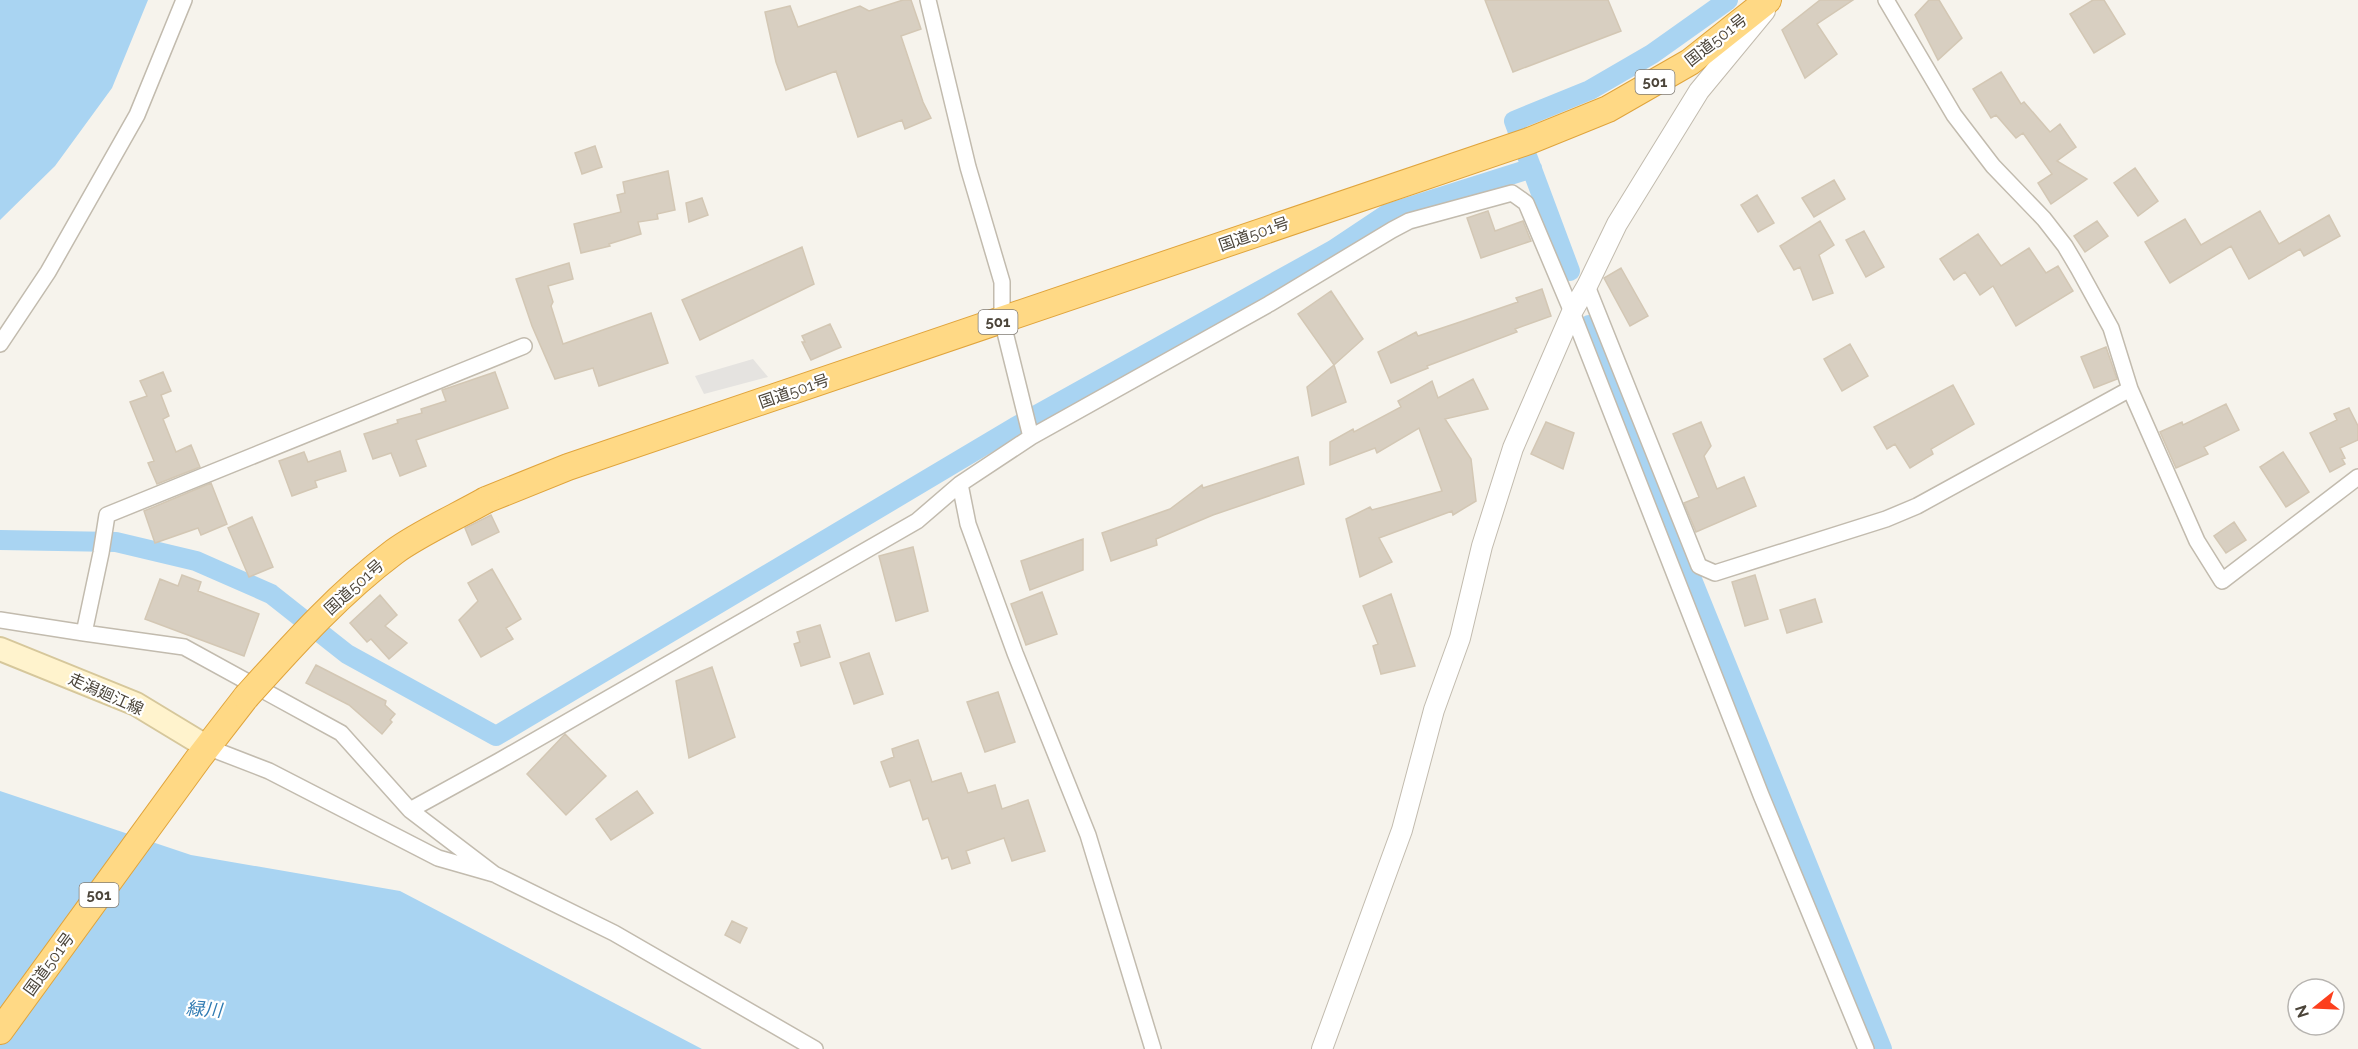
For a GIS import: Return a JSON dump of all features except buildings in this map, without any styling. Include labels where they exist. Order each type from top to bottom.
[{"type":"highway","name":"国道501号","points":[[0,1031],[246,697],[304,632],[395,551],[486,500],[568,467],[1520,144],[1608,109],[1690,62],[1768,0]]},
{"type":"main road","name":"走潟廻江線","points":[[0,649],[136,704],[203,753]]},
{"type":"street","points":[[0,345],[48,272],[137,115],[184,0]]},
{"type":"street","points":[[928,0],[968,167],[1002,282],[1002,320],[1028,426]]},
{"type":"street","points":[[1322,1049],[1402,830],[1434,710],[1460,638],[1482,546],[1513,448],[1572,312],[1617,224],[1699,91],[1774,0]]},
{"type":"street","points":[[1886,0],[1954,115],[1993,166],[2044,219],[2065,246],[2111,328],[2130,390],[2197,542],[2222,581],[2358,477]]},
{"type":"street","points":[[410,810],[917,521],[1028,426],[1269,304],[1409,220],[1512,194],[1526,203],[1572,312],[1761,795],[1866,1049]]},
{"type":"street","points":[[1587,286],[1699,566],[1715,573],[1886,519],[1917,506],[2130,390]]},
{"type":"street","points":[[84,633],[107,515],[524,346]]},
{"type":"street","points":[[960,484],[968,524],[1015,653],[1088,834],[1153,1049]]},
{"type":"street","points":[[0,620],[184,647],[341,733],[410,810],[494,874]]},
{"type":"street","points":[[203,753],[269,771],[438,858],[494,874],[614,933],[815,1049]]},
{"type":"shaded area","points":[[753,359],[768,377],[704,394],[695,376]]},
{"type":"water","points":[[0,0],[148,0],[112,88],[55,166],[0,220]]},
{"type":"water","name":"緑川","points":[[0,791],[191,855],[400,891],[702,1049],[0,1049]]},
{"type":"waterway","points":[[1570,271],[1514,121],[1590,90],[1652,54],[1728,0]]},
{"type":"waterway","points":[[0,540],[116,542],[196,561],[271,594],[347,654],[496,736],[1015,427],[1333,250],[1387,214],[1532,168]]},
{"type":"waterway","points":[[1589,325],[1882,1049]]}]
